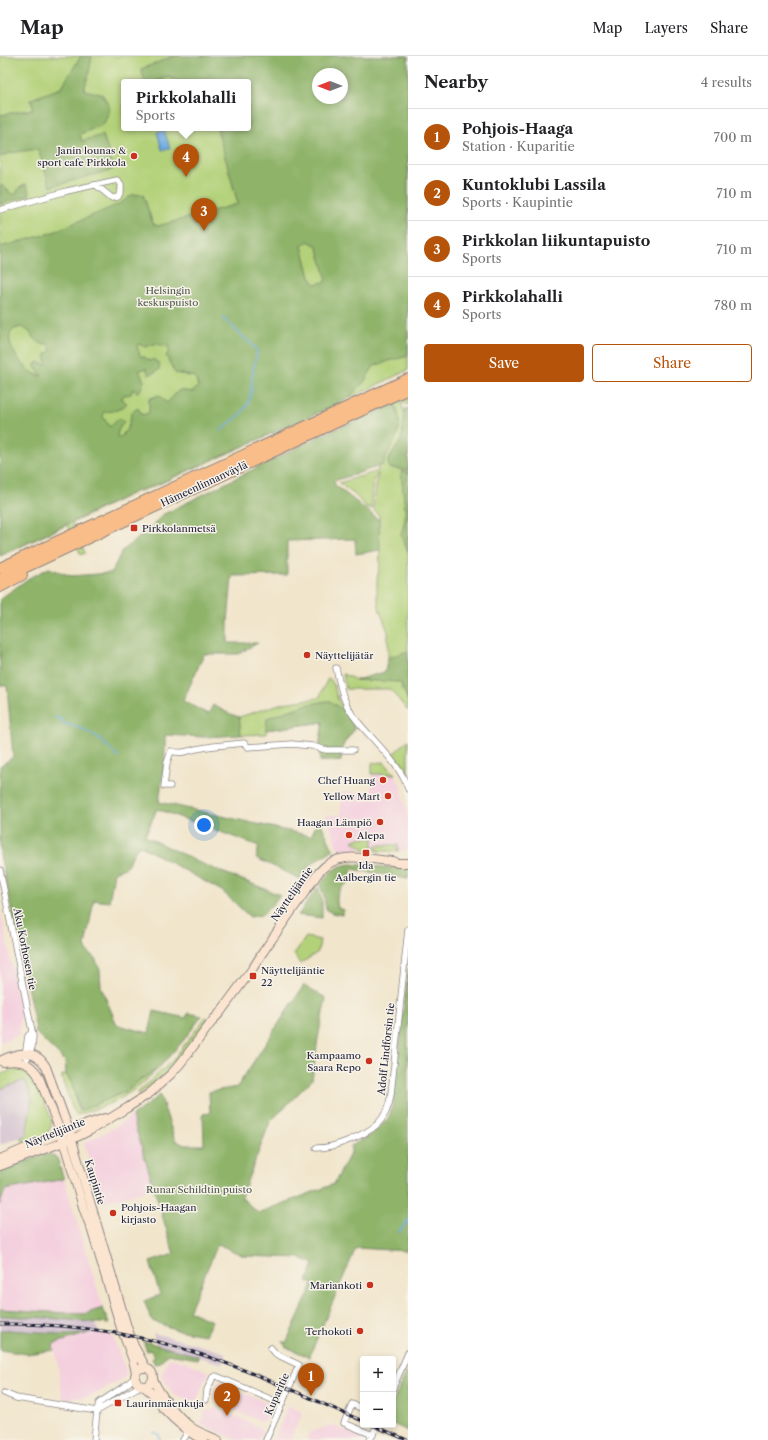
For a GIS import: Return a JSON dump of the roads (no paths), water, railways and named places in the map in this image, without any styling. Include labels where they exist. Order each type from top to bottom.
[{"type":"highway","name":"Hämeenlinnanväylä","points":[[0,568],[408,379]]},
{"type":"highway","name":"Hämeenlinnanväylä","points":[[0,579],[408,390]]},
{"type":"highway","points":[[0,587],[74,545]]},
{"type":"main road","name":"Näyttelijäntie","points":[[0,1159],[65,1138],[89,1132],[150,1093],[171,1074],[184,1059],[214,1019],[216,1012],[233,988],[255,959],[263,952],[328,863],[339,858],[349,857],[408,863]]},
{"type":"main road","name":"Näyttelijäntie","points":[[393,861],[408,857]]},
{"type":"main road","points":[[0,1061],[12,1055],[28,1054]]},
{"type":"main road","name":"Kaupintie","points":[[28,1054],[40,1059],[46,1067],[69,1130],[65,1138],[84,1210],[92,1231],[121,1328],[133,1360],[135,1375]]},
{"type":"main road","points":[[0,1061],[16,1061],[25,1063]]},
{"type":"main road","name":"Kaupintie","points":[[25,1063],[34,1069],[38,1075],[65,1138],[134,1346],[141,1362],[146,1368]]},
{"type":"main road","name":"Näyttelijäntie","points":[[69,1130],[116,1115]]},
{"type":"main road","name":"Näyttelijäntie","points":[[0,1166],[65,1138]]},
{"type":"main road","points":[[203,1440],[170,1416],[154,1394],[136,1382],[135,1375],[140,1369],[146,1368],[153,1373],[153,1379],[159,1391],[190,1430],[218,1440]]},
{"type":"main road","points":[[142,1386],[150,1384],[153,1379]]},
{"type":"street","points":[[0,210],[67,191],[96,185]]},
{"type":"street","points":[[336,668],[341,690],[349,709],[401,774],[408,789]]},
{"type":"street","points":[[170,786],[164,786],[167,763],[171,751],[178,753],[191,752],[200,748],[244,743],[248,747],[292,744],[312,746],[326,750],[353,750]]},
{"type":"street","name":"Aku Korhosen tie","points":[[0,870],[33,1036],[25,1063]]},
{"type":"street","name":"Adolf Lindforsin tie","points":[[316,1148],[328,1148],[366,1133],[376,1125],[387,1110],[391,1094],[408,930]]},
{"type":"street","name":"Kuparitie","points":[[266,1440],[300,1365],[276,1354],[271,1348]]},
{"type":"street","points":[[396,1381],[408,1353]]},
{"type":"street","points":[[94,1440],[97,1412],[100,1403],[126,1385],[135,1375]]},
{"type":"street","points":[[206,1400],[207,1390],[213,1377],[216,1376],[282,1404]]},
{"type":"street","points":[[4,1393],[16,1398],[97,1412],[142,1386]]},
{"type":"street","points":[[360,1408],[352,1404],[344,1422],[371,1438],[376,1428]]},
{"type":"street","points":[[183,1440],[190,1430]]},
{"type":"water","points":[[164,131],[170,148],[162,150],[157,132]]},
{"type":"waterway","points":[[220,431],[240,415],[248,404],[257,354],[256,349],[223,318]]},
{"type":"waterway","points":[[55,718],[60,718],[63,723],[80,728],[100,739],[118,757]]},
{"type":"waterway","points":[[399,1232],[408,1220]]},
{"type":"waterway","points":[[154,1432],[159,1435],[160,1440]]},
{"type":"railway","points":[[0,1324],[52,1325],[104,1331],[155,1341],[226,1363],[360,1420]]},
{"type":"railway","points":[[379,1428],[407,1440]]},
{"type":"place","name":"Janin lounas & sport cafe Pirkkola","points":[[134,156]]},
{"type":"place","name":"Pirkkolahalli","points":[[186,177]]},
{"type":"place","name":"Pirkkolan liikuntapuisto","points":[[204,231]]},
{"type":"place","name":"Pirkkolanmetsä","points":[[134,528]]},
{"type":"place","name":"Näyttelijätär","points":[[307,655]]},
{"type":"place","name":"Chef Huang","points":[[383,780]]},
{"type":"place","name":"Yellow Mart","points":[[388,796]]},
{"type":"place","name":"Haagan Lämpiö","points":[[380,822]]},
{"type":"place","name":"Alepa","points":[[349,835]]},
{"type":"place","name":"Ida Aalbergin tie","points":[[366,853]]},
{"type":"place","name":"Näyttelijäntie 22","points":[[253,976]]},
{"type":"place","name":"Kampaamo Saara Repo","points":[[369,1061]]},
{"type":"place","name":"Pohjois-Haagan kirjasto","points":[[113,1213]]},
{"type":"place","name":"Mariankoti","points":[[370,1285]]},
{"type":"place","name":"Terhokoti","points":[[360,1331]]},
{"type":"place","name":"Pohjois-Haaga","points":[[311,1396]]},
{"type":"place","name":"Laurinmäenkuja","points":[[118,1403]]},
{"type":"place","name":"Kuntoklubi Lassila","points":[[227,1416]]},
{"type":"park label","name":"Helsingin keskuspuisto","points":[[168,296]]},
{"type":"park label","name":"Runar Schildtin puisto","points":[[199,1189]]}]
